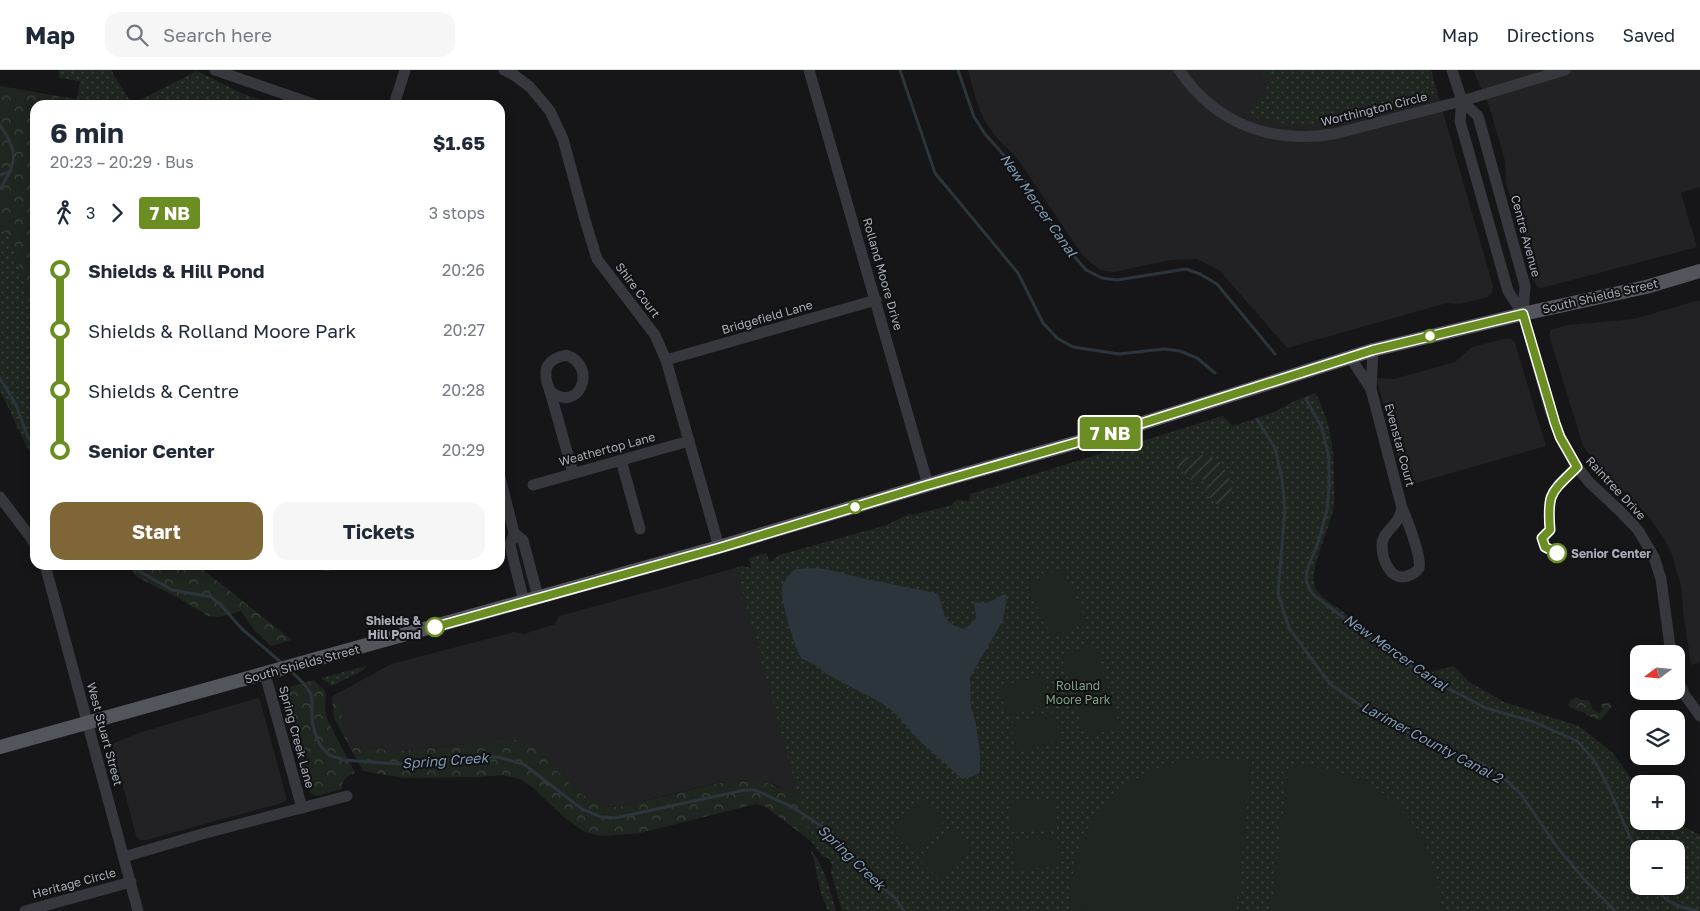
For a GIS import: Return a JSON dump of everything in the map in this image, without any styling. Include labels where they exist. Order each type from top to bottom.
[{"type":"main road","name":"South Shields Street","points":[[0,748],[719,548],[928,485],[1124,429],[1373,350],[1646,287],[1700,271]]},
{"type":"street","points":[[215,70],[302,100]]},
{"type":"street","points":[[396,100],[405,70]]},
{"type":"street","name":"Shire Court","points":[[504,70],[530,87],[550,111],[563,139],[597,259],[655,335],[666,360],[719,548]]},
{"type":"street","name":"Rolland Moore Drive","points":[[809,70],[928,485]]},
{"type":"street","name":"Worthington Circle","points":[[1179,70],[1198,94],[1229,118],[1247,127],[1270,134],[1290,137],[1314,137],[1334,134],[1462,101],[1565,70]]},
{"type":"street","name":"Centre Avenue","points":[[1452,70],[1462,101],[1460,121],[1508,291],[1523,314]]},
{"type":"street","name":"Centre Avenue","points":[[1462,101],[1478,116],[1525,286],[1523,314]]},
{"type":"street","name":"Bridgefield Lane","points":[[666,360],[876,300]]},
{"type":"street","name":"Raintree Drive","points":[[1523,314],[1550,410],[1560,437],[1577,467],[1590,483],[1638,530],[1654,557],[1661,579],[1670,645]]},
{"type":"street","name":"Evenstar Court","points":[[1373,350],[1371,388],[1402,508],[1410,527],[1419,560],[1419,568],[1414,574],[1402,578],[1396,577],[1391,573],[1382,545],[1384,536],[1398,520],[1402,508]]},
{"type":"street","name":"Evenstar Court","points":[[1350,357],[1371,388]]},
{"type":"street","points":[[550,391],[573,473]]},
{"type":"street","name":"Weathertop Lane","points":[[533,485],[689,441]]},
{"type":"street","points":[[621,460],[640,529]]},
{"type":"street","points":[[0,497],[30,537]]},
{"type":"street","points":[[505,515],[514,533],[523,540],[538,597]]},
{"type":"street","points":[[514,533],[510,545],[524,602]]},
{"type":"street","name":"West Stuart Street","points":[[46,570],[138,911]]},
{"type":"street","name":"Spring Creek Lane","points":[[271,672],[302,808]]},
{"type":"street","points":[[1685,695],[1700,716]]},
{"type":"street","points":[[124,857],[347,796]]},
{"type":"street","name":"Heritage Circle","points":[[25,911],[131,882]]},
{"type":"shaded area","points":[[968,70],[1431,70],[1493,286],[1492,292],[1488,297],[1460,304],[1447,303],[1287,348],[1219,270],[1197,259],[1171,260],[1114,272],[1100,270],[1083,256],[1017,158],[995,136],[983,118]]},
{"type":"shaded area","points":[[1473,70],[1700,70],[1700,187],[1681,193],[1697,247],[1542,288],[1537,286],[1533,279],[1525,252],[1521,228],[1506,183],[1505,161],[1490,109]]},
{"type":"shaded area","points":[[1700,300],[1700,662],[1691,665],[1681,586],[1672,555],[1665,540],[1649,517],[1597,464],[1583,446],[1549,335],[1551,330],[1567,325],[1634,319]]},
{"type":"shaded area","points":[[1508,338],[1512,339],[1515,343],[1546,446],[1406,486],[1376,378],[1394,379],[1455,362],[1472,347]]},
{"type":"shaded area","points":[[736,568],[799,795],[789,794],[774,784],[743,780],[717,783],[618,807],[601,806],[578,792],[536,749],[495,741],[402,751],[353,747],[348,742],[336,694],[391,664],[514,632],[524,634],[555,624],[559,616]]},
{"type":"shaded area","points":[[817,568],[938,594],[947,620],[956,627],[963,629],[976,618],[974,602],[987,602],[1005,594],[1007,596],[1003,620],[970,677],[971,707],[980,751],[979,773],[962,779],[917,738],[889,708],[802,659],[789,624],[783,602],[782,588],[789,575],[795,569]]},
{"type":"shaded area","points":[[258,698],[286,801],[146,840],[140,840],[136,836],[112,744],[138,733]]},
{"type":"green space","points":[[59,70],[111,70],[130,100],[58,100],[58,96],[77,99],[80,81],[59,78]]},
{"type":"green space","points":[[1265,70],[1431,70],[1436,90],[1434,94],[1429,96],[1351,119],[1311,125],[1291,124],[1262,119],[1249,114],[1251,104],[1259,104],[1271,78],[1263,74]]},
{"type":"green space","points":[[197,71],[243,94],[261,100],[140,100]]},
{"type":"green space","points":[[0,86],[58,96],[58,100],[30,100],[30,313],[24,283],[11,239],[0,228]]},
{"type":"green space","points":[[0,228],[11,239],[24,283],[30,313],[30,451],[0,392]]},
{"type":"green space","name":"Rolland Moore Park","points":[[1315,393],[1328,425],[1334,470],[1334,502],[1314,572],[1314,582],[1318,592],[1385,644],[1419,666],[1431,672],[1454,666],[1468,681],[1504,702],[1579,726],[1613,753],[1630,777],[1630,830],[1685,830],[1685,827],[1700,835],[1700,911],[842,911],[831,873],[832,864],[828,858],[823,857],[811,841],[736,568],[742,566],[751,568],[749,558],[766,553],[770,562],[779,555],[887,525],[909,514],[913,515],[952,505],[957,500],[969,501],[970,494],[1223,416],[1233,426],[1272,413]]},
{"type":"green space","points":[[1194,455],[1214,458],[1221,464],[1227,474],[1232,489],[1229,499],[1222,509],[1204,492],[1208,486],[1205,480],[1198,478],[1193,483],[1177,465],[1185,458]]},
{"type":"green space","points":[[1062,568],[1087,622],[1052,638],[1027,584]]},
{"type":"green space","points":[[131,570],[203,570],[292,640],[271,646],[254,630],[241,611],[219,617],[208,616],[175,596],[137,577]]},
{"type":"green space","points":[[1095,645],[1120,727],[1086,737],[1061,655]]},
{"type":"green space","points":[[366,666],[364,670],[332,686],[321,678]]},
{"type":"green space","points":[[1044,675],[1051,705],[1007,716],[1000,686]]},
{"type":"green space","points":[[314,680],[326,694],[325,709],[328,721],[355,773],[345,779],[342,789],[317,796],[309,791],[282,692],[287,688]]},
{"type":"green space","points":[[336,694],[348,742],[353,747],[402,751],[518,740],[536,749],[578,792],[601,806],[618,807],[722,782],[742,780],[763,782],[799,795],[811,841],[764,806],[756,804],[640,833],[602,836],[585,832],[565,818],[533,788],[520,779],[503,775],[404,778],[363,771],[334,718],[332,697]]},
{"type":"green space","points":[[1576,697],[1582,700],[1589,700],[1593,710],[1599,713],[1603,709],[1601,704],[1609,703],[1612,706],[1599,720],[1568,705]]},
{"type":"green space","points":[[1054,712],[1061,741],[1017,753],[1010,723]]},
{"type":"green space","points":[[1193,758],[1252,762],[1236,911],[1091,911],[1069,908],[1077,855],[1085,835],[1107,803],[1121,790],[1154,770]]},
{"type":"green space","points":[[1289,764],[1329,769],[1342,773],[1364,782],[1383,793],[1400,808],[1414,826],[1434,866],[1438,888],[1439,911],[1271,911]]},
{"type":"green space","points":[[924,799],[945,821],[913,853],[892,832]]},
{"type":"green space","points":[[1055,799],[1057,830],[1012,832],[1010,802]]},
{"type":"green space","points":[[950,827],[971,848],[939,880],[918,859]]},
{"type":"green space","points":[[1057,836],[1059,867],[1014,869],[1012,839]]},
{"type":"green space","points":[[810,849],[820,863],[836,911],[828,911],[821,894]]},
{"type":"waterway","name":"Larimer County Canal 2","points":[[900,70],[935,173],[1018,273],[1043,323],[1057,338],[1073,347],[1119,354],[1164,349],[1180,351],[1197,358],[1215,373]]},
{"type":"waterway","name":"New Mercer Canal","points":[[958,70],[974,117],[985,134],[1019,172],[1068,249],[1086,270],[1102,278],[1117,280],[1186,269],[1200,274],[1217,284],[1275,354]]},
{"type":"waterway","name":"Spring Creek","points":[[0,125],[13,150],[10,171],[0,189]]},
{"type":"waterway","name":"Spring Creek","points":[[0,175],[11,171]]},
{"type":"waterway","name":"Spring Creek","points":[[0,378],[16,405],[30,440]]},
{"type":"waterway","name":"New Mercer Canal","points":[[1306,399],[1322,428],[1329,458],[1327,510],[1319,540],[1307,570],[1306,580],[1310,590],[1315,596],[1382,647],[1430,679],[1486,708],[1534,722],[1577,741],[1594,760],[1608,786],[1631,840]]},
{"type":"waterway","name":"Larimer County Canal 2","points":[[1257,419],[1275,448],[1282,479],[1285,510],[1278,593],[1289,628],[1330,684],[1373,714],[1440,749],[1478,762],[1499,774],[1520,793],[1558,848],[1582,877],[1615,911]]},
{"type":"waterway","name":"Spring Creek","points":[[138,570],[172,590],[211,597],[220,604],[241,628],[283,664]]},
{"type":"waterway","name":"Spring Creek","points":[[291,671],[311,694],[312,720],[315,733],[320,745],[329,755],[344,760],[414,765],[468,757],[498,757],[525,765],[582,809],[601,817],[615,818],[745,790],[754,790],[794,808],[827,830],[867,874],[895,898],[904,911]]},
{"type":"waterway","name":"New Mercer Canal","points":[[1661,895],[1679,906],[1697,911]]},
{"type":"bus line","points":[[435,627],[719,548],[928,485],[1124,429],[1373,350],[1523,314],[1550,410],[1560,437],[1577,467],[1552,491],[1548,508],[1550,530],[1542,538],[1545,547],[1557,553]]},
{"type":"place","name":"Senior Center","points":[[1557,553]]},
{"type":"place","name":"Shields & Hill Pond","points":[[435,627]]}]
